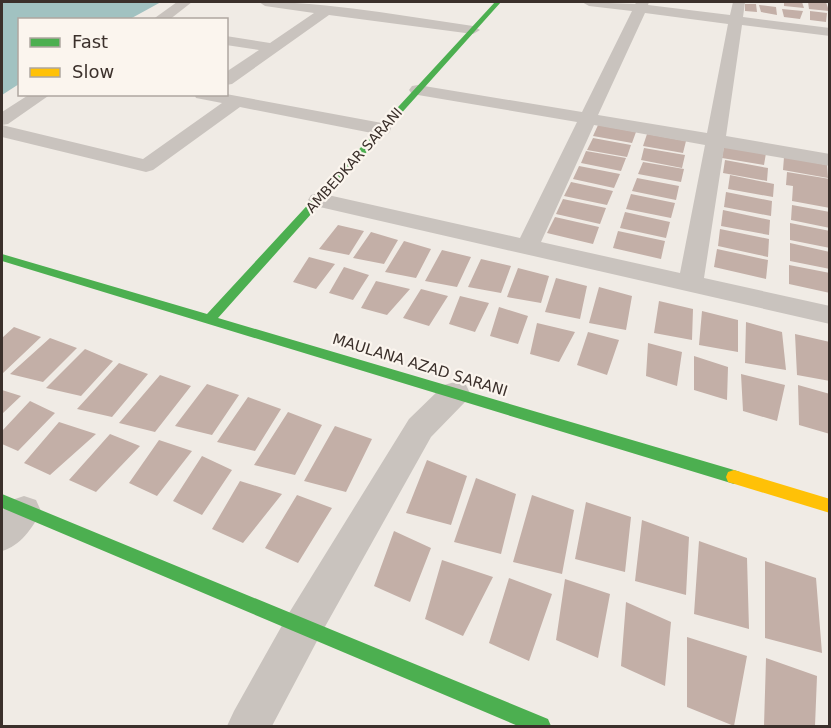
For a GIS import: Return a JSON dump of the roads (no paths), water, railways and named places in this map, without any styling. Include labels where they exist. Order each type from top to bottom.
[{"type":"street","points":[[162,18],[185,2]]},
{"type":"street","points":[[266,2],[473,30]]},
{"type":"street","name":"AMBEDKAR SARANI","points":[[210,319],[498,2]]},
{"type":"street","points":[[589,2],[738,11],[830,32]]},
{"type":"street","points":[[527,247],[641,5]]},
{"type":"street","points":[[228,79],[327,10]]},
{"type":"street","points":[[691,284],[738,11]]},
{"type":"street","points":[[228,40],[273,48]]},
{"type":"street","points":[[418,90],[830,160]]},
{"type":"street","points":[[2,120],[40,96]]},
{"type":"street","points":[[209,96],[382,129]]},
{"type":"street","points":[[2,131],[146,166],[236,101]]},
{"type":"street","points":[[319,200],[830,315]]},
{"type":"street","name":"MAULANA AZAD SARANI","points":[[2,257],[830,506]]},
{"type":"street","points":[[249,726],[303,627],[420,428],[455,393]]},
{"type":"street","points":[[9,516],[303,627],[541,726]]},
{"type":"water","points":[[2,2],[161,2],[132,18],[18,18],[18,85],[2,95]]}]
